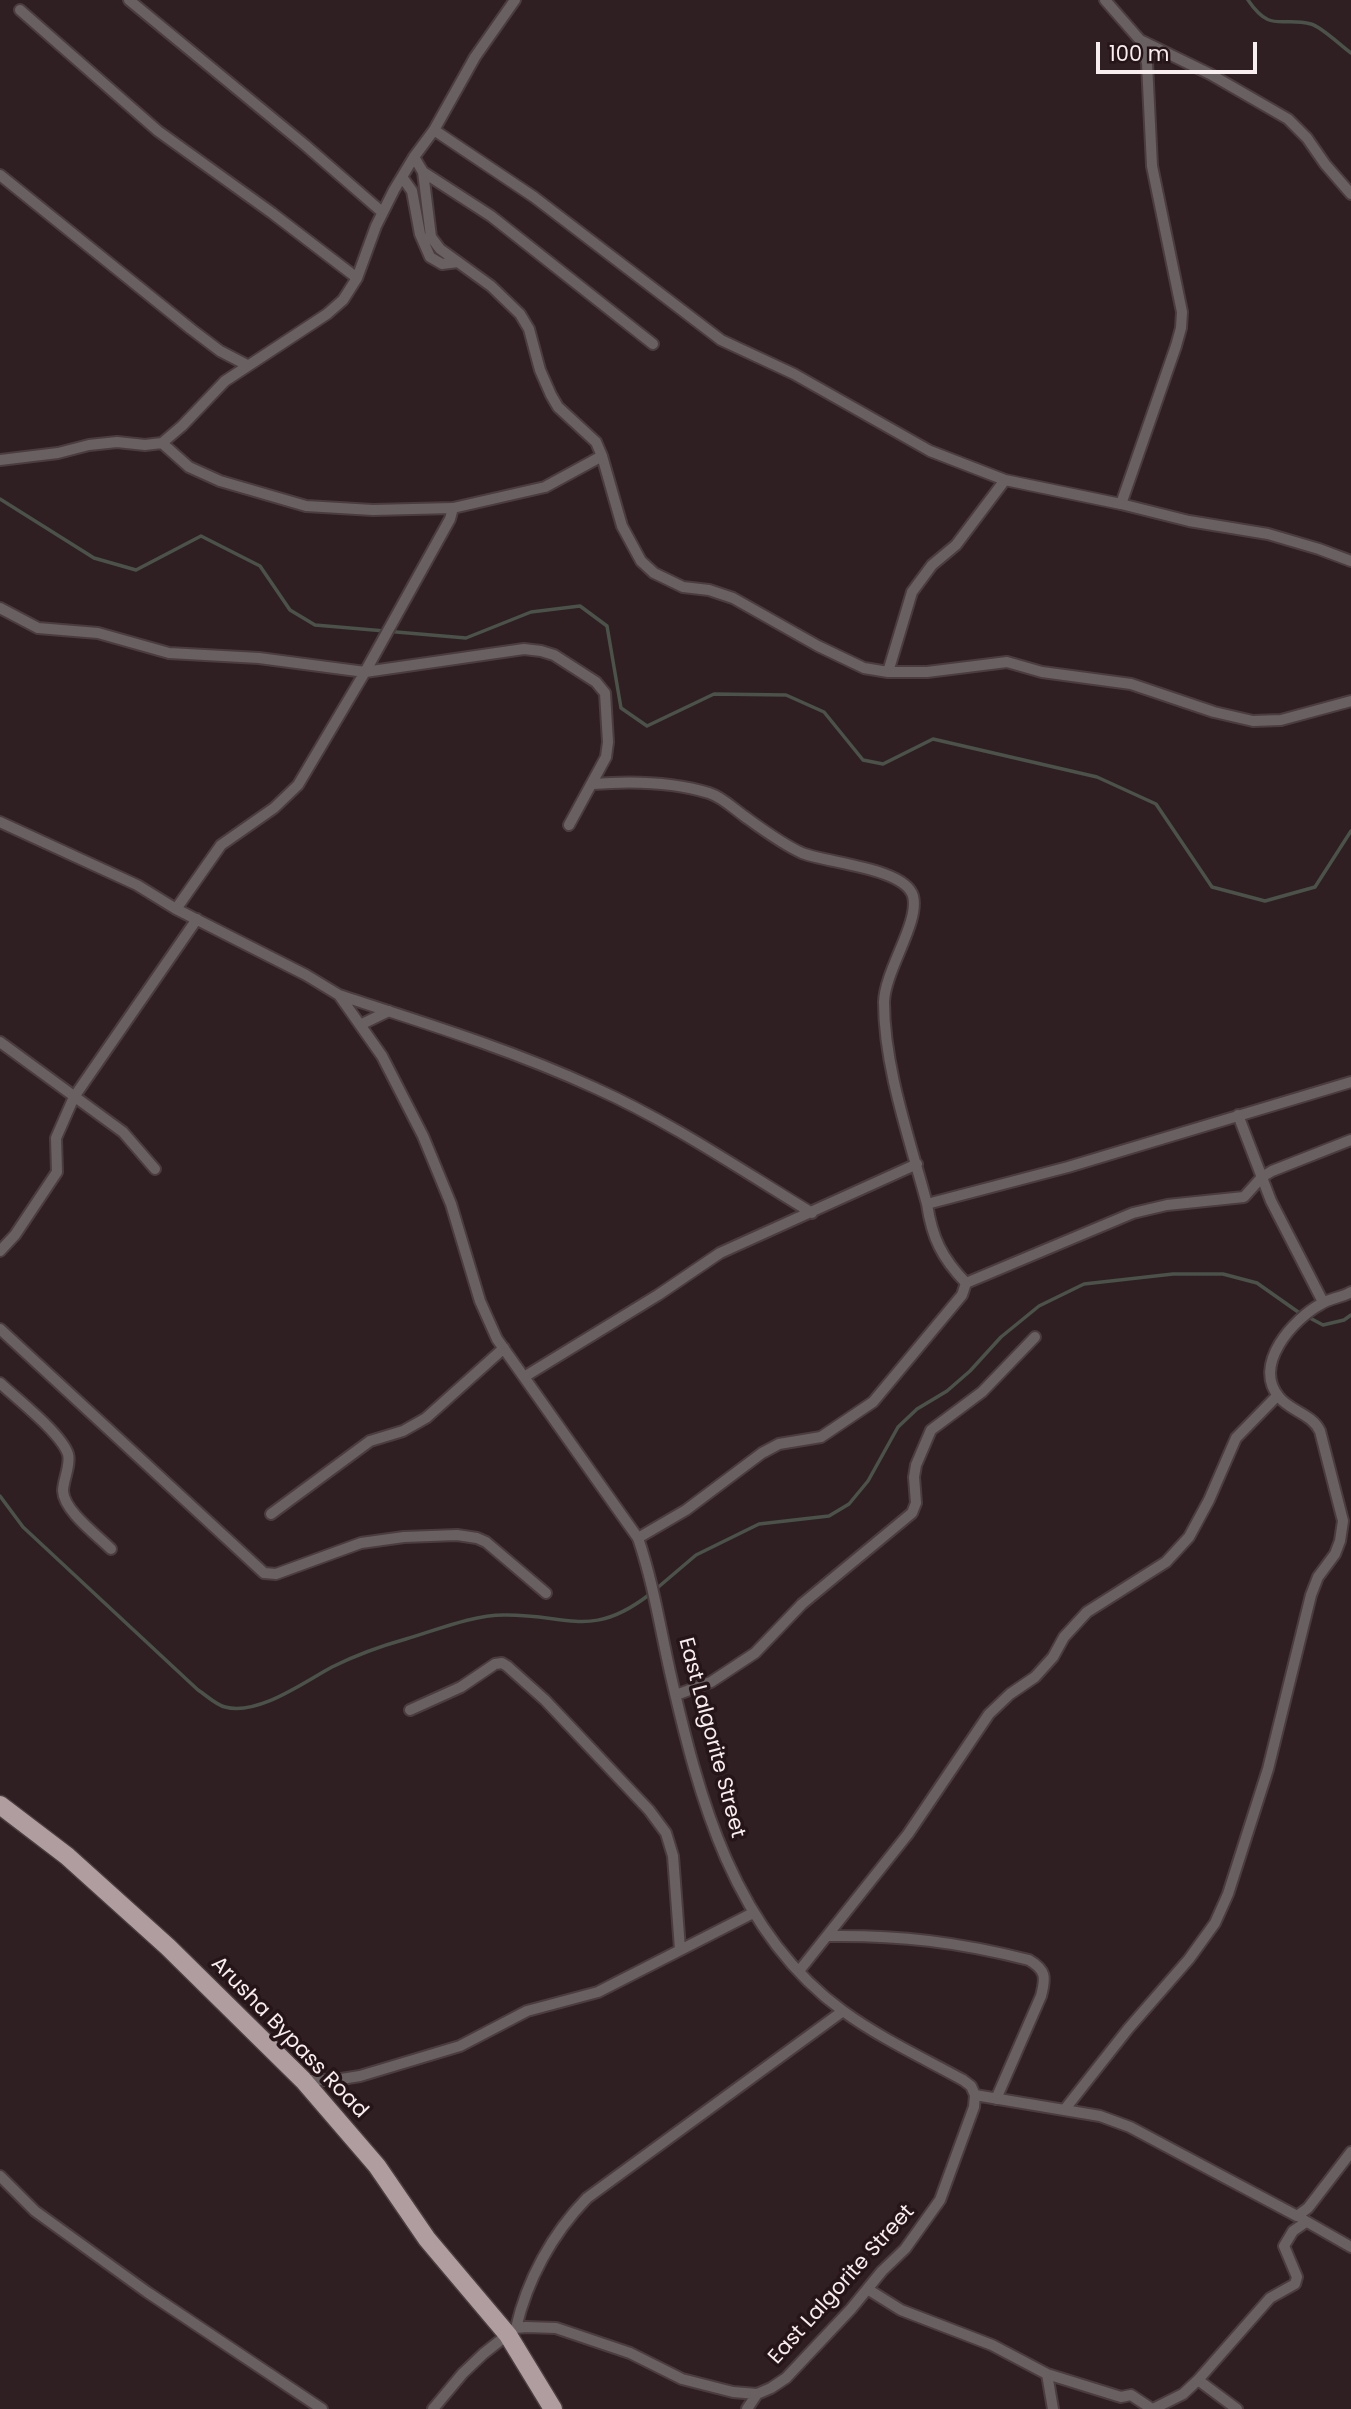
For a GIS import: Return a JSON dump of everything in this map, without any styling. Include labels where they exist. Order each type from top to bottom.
[{"type":"main road","name":"Arusha Bypass Road","points":[[0,1805],[67,1856],[168,1947],[303,2080],[377,2166],[428,2239],[512,2332],[553,2409]]},
{"type":"street","points":[[129,0],[382,212]]},
{"type":"street","points":[[0,460],[117,442],[145,445],[162,443],[225,381],[327,314],[343,300],[357,278],[382,212],[402,177],[475,57],[515,0]]},
{"type":"street","points":[[1105,0],[1140,40],[1210,74],[1288,118],[1351,194]]},
{"type":"street","points":[[20,10],[158,131],[357,278]]},
{"type":"street","points":[[1121,504],[1176,346],[1182,312],[1152,166],[1148,113],[1149,81],[1140,40]]},
{"type":"street","points":[[433,130],[534,197],[722,340],[794,374],[930,451],[1005,480],[1189,521],[1268,534],[1351,561]]},
{"type":"street","points":[[414,157],[423,172],[431,237],[440,249],[491,286],[520,314],[528,329],[540,370],[551,395],[558,407],[596,442],[622,526],[641,561],[654,573],[683,587],[709,590],[733,598],[864,668],[888,672],[927,672],[1007,662],[1053,674],[1131,684],[1213,712],[1253,721],[1281,719],[1351,701]]},
{"type":"street","points":[[423,172],[491,216],[653,344]]},
{"type":"street","points":[[0,175],[191,329],[220,351],[247,365]]},
{"type":"street","points":[[402,177],[412,191],[420,234],[430,257],[442,264],[458,262]]},
{"type":"street","points":[[162,443],[189,467],[220,481],[306,506],[373,510],[453,508],[545,487],[602,456]]},
{"type":"street","points":[[888,672],[912,592],[928,570],[957,545],[1005,480]]},
{"type":"street","points":[[176,909],[221,845],[274,808],[298,785],[365,671],[450,519],[453,508]]},
{"type":"street","points":[[0,608],[38,628],[97,633],[169,653],[259,658],[365,671],[524,649],[541,650],[554,655],[596,682],[605,693],[607,757],[569,825]]},
{"type":"street","points":[[593,784],[617,782],[665,785],[713,794],[760,828],[802,853],[870,870],[906,885],[912,895],[913,910],[888,976],[884,999],[886,1045],[928,1204],[930,1224],[947,1263],[965,1283]]},
{"type":"street","points":[[0,822],[95,864],[176,909],[261,950],[339,995],[479,1041],[594,1088],[643,1112],[812,1213]]},
{"type":"street","points":[[0,1251],[15,1235],[57,1172],[56,1138],[74,1097],[197,919]]},
{"type":"street","name":"East Lalgorite Street","points":[[339,995],[382,1056],[422,1136],[451,1204],[480,1301],[504,1348],[638,1538],[650,1571],[676,1695],[700,1788],[719,1846],[753,1913],[799,1971],[843,2011],[963,2080],[971,2086],[975,2095],[963,2143],[940,2200],[905,2249],[786,2378],[757,2394]]},
{"type":"street","points":[[360,1025],[389,1012]]},
{"type":"street","points":[[0,1042],[123,1132],[155,1169]]},
{"type":"street","points":[[928,1204],[1068,1167],[1351,1082]]},
{"type":"street","points":[[1238,1115],[1289,1239],[1323,1302]]},
{"type":"street","points":[[965,1283],[1133,1213],[1167,1205],[1244,1196],[1262,1177],[1351,1140]]},
{"type":"street","points":[[524,1377],[720,1253],[916,1164]]},
{"type":"street","points":[[638,1538],[686,1510],[762,1452],[779,1444],[821,1437],[873,1402],[962,1295],[965,1283]]},
{"type":"street","points":[[1065,2109],[1128,2029],[1189,1959],[1215,1923],[1232,1882],[1268,1769],[1311,1595],[1318,1577],[1335,1555],[1343,1521],[1320,1431],[1313,1421],[1278,1396],[1271,1379],[1276,1347],[1304,1315],[1323,1302],[1344,1297],[1351,1292]]},
{"type":"street","points":[[0,1329],[264,1573],[276,1574],[361,1543],[404,1537],[457,1535],[486,1542],[545,1593]]},
{"type":"street","points":[[676,1695],[711,1682],[755,1653],[802,1604],[912,1513],[916,1503],[916,1465],[931,1430],[982,1392],[1035,1337]]},
{"type":"street","points":[[271,1514],[370,1441],[403,1431],[426,1418],[504,1348]]},
{"type":"street","points":[[0,1383],[36,1416],[63,1446],[69,1456],[63,1491],[65,1501],[111,1549]]},
{"type":"street","points":[[799,1971],[908,1834],[989,1714],[1043,1670],[1064,1637],[1087,1612],[1166,1562],[1189,1537],[1209,1500],[1236,1438],[1278,1396]]},
{"type":"street","points":[[410,1710],[461,1687],[495,1664],[502,1663],[507,1666],[545,1700],[649,1810],[666,1833],[673,1856],[680,1949]]},
{"type":"street","points":[[303,2080],[335,2080],[359,2076],[450,2049],[527,2011],[598,1992],[753,1913]]},
{"type":"street","points":[[828,1936],[884,1935],[947,1941],[1029,1960],[1040,1966],[1045,1984],[996,2099]]},
{"type":"street","points":[[512,2332],[539,2265],[574,2211],[587,2198],[843,2011]]},
{"type":"street","points":[[975,2095],[1100,2116],[1130,2127],[1284,2208],[1351,2247]]},
{"type":"street","points":[[1288,2238],[1351,2151]]},
{"type":"street","points":[[2,2182],[35,2211],[147,2292],[322,2409]]},
{"type":"street","points":[[869,2290],[901,2310],[992,2345],[1047,2374],[1121,2397],[1131,2395],[1152,2409],[1182,2394],[1198,2380],[1270,2298],[1295,2284],[1297,2277],[1285,2250],[1288,2224],[1284,2208]]},
{"type":"street","points":[[433,2409],[483,2354],[512,2332],[538,2326],[555,2328],[631,2353],[682,2379],[733,2392],[757,2394],[747,2409]]},
{"type":"street","points":[[1047,2374],[1053,2409]]},
{"type":"street","points":[[1198,2380],[1237,2409]]},
{"type":"street","points":[[1115,2409],[1121,2397]]},
{"type":"waterway","points":[[1248,0],[1263,17],[1277,22],[1311,24],[1351,53]]},
{"type":"waterway","points":[[0,499],[94,558],[136,570],[201,536],[260,566],[290,610],[315,625],[466,638],[531,612],[580,606],[607,626],[621,708],[647,726],[714,694],[786,695],[824,712],[863,760],[883,764],[933,739],[1097,777],[1156,804],[1212,887],[1265,901],[1315,887],[1351,831]]},
{"type":"waterway","points":[[656,1589],[696,1555],[759,1524],[829,1516],[849,1504],[868,1481],[898,1427],[917,1409],[947,1391],[970,1371],[1001,1337],[1039,1306],[1084,1284],[1173,1274],[1223,1274],[1257,1283],[1301,1314]]},
{"type":"waterway","points":[[1308,1317],[1323,1325],[1344,1320],[1351,1315]]},
{"type":"waterway","points":[[0,1496],[23,1527],[198,1690],[225,1707],[252,1707],[266,1702],[359,1655],[467,1620],[504,1615],[595,1621],[611,1617],[650,1594]]}]
